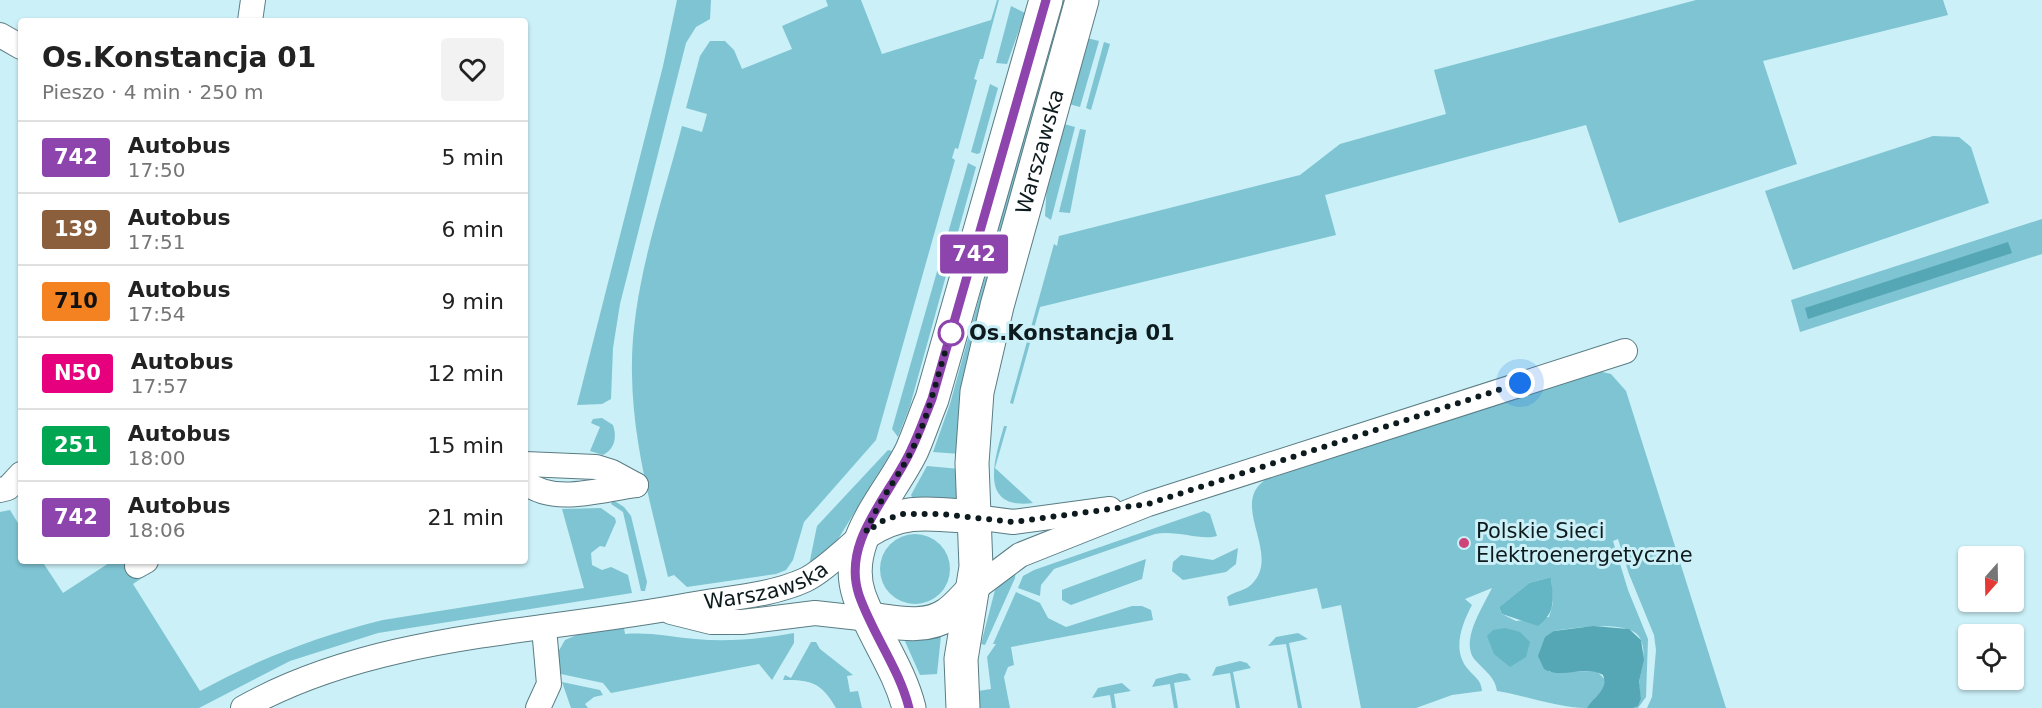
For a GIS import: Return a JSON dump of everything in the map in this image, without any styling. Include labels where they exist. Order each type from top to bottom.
[{"type":"main road","name":"Warszawska","points":[[866,532],[872,516],[911,451],[932,399],[1046,0]]},
{"type":"main road","name":"Warszawska","points":[[975,517],[972,463],[974,426],[984,356],[1082,0]]},
{"type":"main road","points":[[909,708],[904,687],[859,595],[854,568],[866,532],[884,520],[903,514],[975,517],[976,567],[961,659],[963,708]]},
{"type":"main road","points":[[869,619],[911,624],[933,621],[948,615],[972,591]]},
{"type":"street","points":[[250,18],[253,0]]},
{"type":"street","points":[[0,36],[18,45]]},
{"type":"street","points":[[972,591],[1020,555],[1148,504],[1625,351]]},
{"type":"street","points":[[528,464],[596,467],[612,472],[636,485],[561,495],[547,493],[528,484]]},
{"type":"street","points":[[0,490],[8,488],[18,477]]},
{"type":"street","points":[[975,517],[1024,521],[1148,504]]},
{"type":"street","name":"Warszawska","points":[[243,708],[281,689],[348,664],[416,648],[663,610],[785,587],[807,579],[866,532]]},
{"type":"street","name":"Warszawska","points":[[663,610],[711,621],[742,622],[815,613],[869,619]]},
{"type":"street","points":[[538,708],[549,684],[544,628]]},
{"type":"shaded area","points":[[677,0],[711,0],[710,19],[696,27],[686,43],[620,304],[613,348],[611,399],[602,404],[577,405],[663,66]]},
{"type":"shaded area","points":[[826,0],[861,0],[882,54],[991,20],[997,0],[999,0],[983,59],[980,59],[974,79],[977,80],[958,149],[955,148],[952,158],[955,160],[876,440],[804,522],[793,560],[786,570],[776,574],[687,587],[674,575],[668,577],[644,477],[633,401],[633,344],[636,312],[648,249],[682,126],[702,132],[707,114],[686,108],[700,56],[710,41],[725,41],[734,50],[742,69],[792,49],[782,26],[828,6]]},
{"type":"shaded area","points":[[1061,0],[1068,0],[960,454],[933,452],[950,404]]},
{"type":"shaded area","points":[[1696,0],[1943,0],[1948,15],[1763,61],[1797,164],[1619,223],[1586,125],[1325,195],[1336,235],[1040,307],[1013,404],[1010,403],[1054,244],[1057,246],[1059,236],[1300,175],[1340,144],[1446,114],[1434,70]]},
{"type":"shaded area","points":[[1011,6],[1025,13],[1007,64],[996,63]]},
{"type":"shaded area","points":[[1087,38],[1099,41],[1080,107],[1069,104]]},
{"type":"shaded area","points":[[1104,42],[1110,44],[1091,110],[1086,108]]},
{"type":"shaded area","points":[[990,84],[998,88],[980,153],[977,154],[971,152]]},
{"type":"shaded area","points":[[1064,124],[1075,127],[1051,220],[1045,216],[1047,183]]},
{"type":"shaded area","points":[[1080,129],[1086,130],[1070,213],[1059,212]]},
{"type":"shaded area","points":[[1933,136],[1959,137],[1971,147],[1989,203],[1793,270],[1765,191]]},
{"type":"shaded area","points":[[968,163],[976,167],[910,406],[898,437],[892,429]]},
{"type":"shaded area","points":[[2042,219],[2042,254],[1800,332],[1791,300]]},
{"type":"shaded area","points":[[2008,242],[2012,253],[1808,319],[1805,308]]},
{"type":"shaded area","name":"Polskie Sieci Elektroenergetyczne","points":[[1598,371],[1611,374],[1626,391],[1726,708],[1647,708],[1652,697],[1656,650],[1654,635],[1629,574],[1618,539],[1613,541],[1628,590],[1648,639],[1646,697],[1638,708],[1633,708],[1640,701],[1639,685],[1643,650],[1640,638],[1625,628],[1600,626],[1554,631],[1549,672],[1597,671],[1605,680],[1603,689],[1587,708],[1554,704],[1497,691],[1492,678],[1471,653],[1470,644],[1474,624],[1492,588],[1465,599],[1472,605],[1465,620],[1459,645],[1462,661],[1479,681],[1482,691],[1452,695],[1416,708],[1361,708],[1341,605],[1322,609],[1317,588],[1229,606],[1227,597],[1252,584],[1260,572],[1262,559],[1252,503],[1255,490],[1265,480]],"holes":[[[1551,577],[1553,603],[1549,617],[1516,621],[1502,614],[1499,607],[1529,583]]]},
{"type":"shaded area","points":[[602,418],[613,425],[615,434],[612,446],[603,455],[590,451],[600,427],[591,423],[593,419]]},
{"type":"shaded area","points":[[1004,426],[1007,426],[995,468],[1033,503],[1015,503],[1004,498],[997,490],[994,466]]},
{"type":"shaded area","points":[[888,450],[892,451],[840,536],[825,556],[809,565],[817,526]]},
{"type":"shaded area","points":[[927,466],[960,469],[960,500],[913,499],[911,495]]},
{"type":"shaded area","points":[[613,500],[624,507],[631,516],[647,582],[645,591],[641,591],[623,512],[611,504]]},
{"type":"shaded area","points":[[601,508],[615,518],[616,522],[605,547],[600,546],[591,553],[592,565],[602,570],[611,567],[628,575],[632,593],[378,633],[290,661],[199,708],[0,708],[0,512],[10,510],[18,523],[18,564],[44,564],[63,593],[107,564],[137,564],[145,576],[133,584],[200,691],[266,659],[359,626],[383,620],[584,588],[562,509]]},
{"type":"shaded area","points":[[1204,511],[1210,514],[1217,536],[1155,534],[1054,569],[1041,585],[1040,596],[1018,588],[1023,576],[1034,570]]},
{"type":"shaded area","points":[[915,534],[934,540],[944,550],[950,569],[944,588],[934,598],[915,604],[896,598],[886,588],[880,569],[886,550],[896,540]]},
{"type":"shaded area","points":[[1238,548],[1236,564],[1226,572],[1183,580],[1172,571],[1173,562],[1181,555],[1213,560]]},
{"type":"shaded area","points":[[1146,559],[1142,579],[1071,605],[1062,600],[1062,590]]},
{"type":"shaded area","points":[[1016,567],[1015,578],[985,645],[981,644],[995,590]]},
{"type":"shaded area","points":[[1551,577],[1553,598],[1551,610],[1538,626],[1502,614],[1499,607],[1529,583]]},
{"type":"shaded area","points":[[1016,592],[1040,603],[1048,618],[1066,627],[1132,606],[1142,606],[1151,610],[1153,620],[1011,647],[1014,665],[1008,667],[1004,677],[1010,708],[979,708],[978,691],[991,689],[987,657],[996,644],[993,644]]},
{"type":"shaded area","points":[[1593,626],[1629,629],[1641,640],[1644,659],[1639,682],[1641,699],[1638,706],[1633,708],[1587,708],[1604,685],[1603,675],[1588,671],[1559,673],[1544,669],[1538,656],[1545,637],[1554,631]]},
{"type":"shaded area","points":[[624,628],[625,634],[652,634],[708,640],[769,637],[794,633],[794,643],[772,680],[759,664],[611,693],[603,683],[561,674],[557,654],[565,640],[579,634]]},
{"type":"shaded area","points":[[1505,628],[1520,632],[1530,642],[1526,657],[1510,667],[1494,654],[1487,636],[1493,630]]},
{"type":"shaded area","points":[[1298,633],[1308,639],[1289,643],[1302,708],[1298,708],[1286,644],[1268,646],[1276,637]]},
{"type":"shaded area","points":[[941,636],[937,674],[920,675],[904,639]]},
{"type":"shaded area","points":[[811,642],[816,642],[820,649],[853,675],[847,676],[850,692],[858,691],[862,708],[836,708],[831,699],[814,684],[783,680],[785,675],[791,678]]},
{"type":"shaded area","points":[[1240,661],[1247,663],[1251,668],[1233,672],[1240,708],[1236,708],[1230,673],[1212,676],[1216,667]]},
{"type":"shaded area","points":[[1180,673],[1187,674],[1191,680],[1174,683],[1178,708],[1174,708],[1170,684],[1152,687],[1156,679]]},
{"type":"shaded area","points":[[562,682],[600,690],[603,695],[594,697],[585,704],[588,708],[571,708]]},
{"type":"shaded area","points":[[1122,683],[1131,691],[1114,694],[1116,708],[1112,708],[1110,695],[1092,698],[1098,688]]},
{"type":"bus line","name":"742","points":[[909,708],[904,687],[859,595],[854,568],[856,556],[872,516],[911,451],[932,399],[1046,0]]},
{"type":"place","name":"Os.Konstancja 01","points":[[951,333]]},
{"type":"place","name":"Polskie Sieci Elektroenergetyczne","points":[[1464,543]]},
{"type":"route","points":[[951,333],[932,399],[911,451],[872,516],[866,532],[884,520],[903,514],[941,514],[1013,522],[1148,504],[1520,383]]}]
